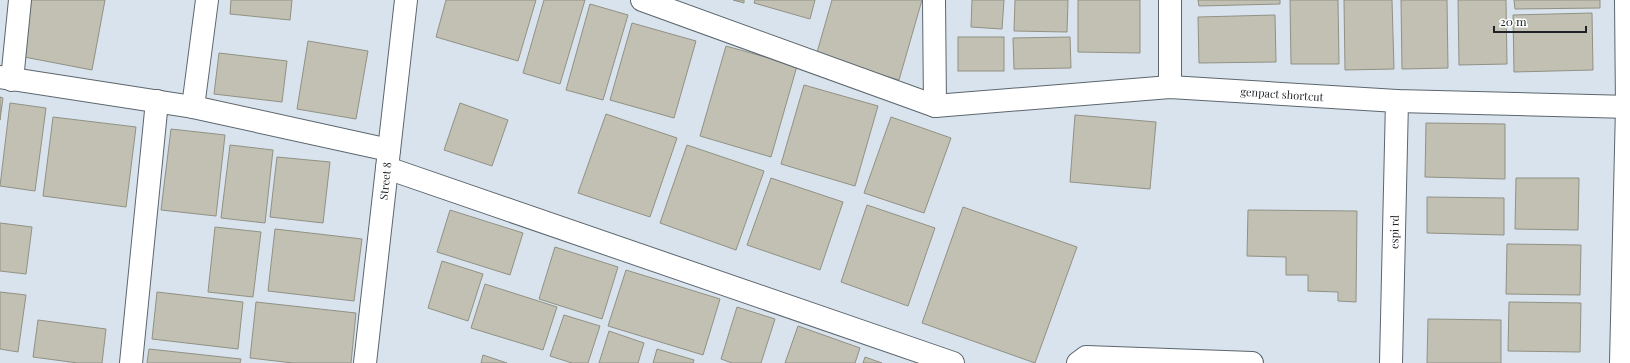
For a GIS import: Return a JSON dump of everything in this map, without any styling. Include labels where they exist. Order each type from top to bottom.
[{"type":"street","points":[[20,0],[6,78],[157,101],[193,108],[388,159],[953,363]]},
{"type":"street","points":[[193,108],[207,0]]},
{"type":"street","name":"Street 8","points":[[364,363],[406,0]]},
{"type":"street","points":[[642,0],[935,106],[934,0]]},
{"type":"street","points":[[1170,0],[1170,87]]},
{"type":"street","points":[[1621,363],[1628,107],[1626,0]]},
{"type":"street","name":"genpact shortcut","points":[[935,106],[1170,87],[1397,101],[1628,107]]},
{"type":"street","points":[[131,363],[157,101]]},
{"type":"street","name":"espi rd","points":[[1391,363],[1397,101]]},
{"type":"street","points":[[1078,363],[1086,357],[1252,363]]},
{"type":"building","points":[[29,0],[105,0],[92,70],[19,56]]},
{"type":"building","points":[[231,0],[292,0],[290,20],[230,14]]},
{"type":"building","points":[[446,0],[536,0],[518,61],[436,37]]},
{"type":"building","points":[[544,0],[585,0],[560,84],[523,73]]},
{"type":"building","points":[[733,0],[744,0],[744,3]]},
{"type":"building","points":[[755,0],[815,0],[810,19],[754,3]]},
{"type":"building","points":[[832,0],[922,0],[899,80],[816,56]]},
{"type":"building","points":[[972,0],[1004,0],[1002,29],[971,27]]},
{"type":"building","points":[[1015,0],[1068,0],[1067,32],[1014,31]]},
{"type":"building","points":[[1078,0],[1140,0],[1140,53],[1078,52]]},
{"type":"building","points":[[1198,0],[1280,0],[1280,4],[1199,6]]},
{"type":"building","points":[[1290,0],[1338,0],[1339,64],[1291,64]]},
{"type":"building","points":[[1344,0],[1392,0],[1394,69],[1345,70]]},
{"type":"building","points":[[1401,0],[1447,0],[1448,68],[1402,69]]},
{"type":"building","points":[[1458,0],[1506,0],[1507,64],[1459,65]]},
{"type":"building","points":[[1514,0],[1600,0],[1600,8],[1515,9]]},
{"type":"building","points":[[590,4],[628,15],[603,100],[566,90]]},
{"type":"building","points":[[1592,13],[1593,70],[1514,72],[1513,15]]},
{"type":"building","points":[[1275,15],[1276,62],[1199,63],[1198,17]]},
{"type":"building","points":[[632,23],[696,41],[674,118],[610,100]]},
{"type":"building","points":[[958,37],[1004,37],[1004,71],[958,71]]},
{"type":"building","points":[[1070,37],[1071,68],[1014,69],[1013,38]]},
{"type":"building","points":[[308,41],[368,51],[356,119],[297,109]]},
{"type":"building","points":[[726,46],[797,66],[771,157],[700,136]]},
{"type":"building","points":[[219,53],[287,61],[282,102],[214,94]]},
{"type":"building","points":[[804,85],[878,106],[855,186],[781,164]]},
{"type":"building","points":[[0,97],[3,98],[0,120]]},
{"type":"building","points":[[10,103],[46,108],[35,191],[0,186]]},
{"type":"building","points":[[460,103],[508,120],[492,166],[444,150]]},
{"type":"building","points":[[606,114],[677,138],[650,217],[578,193]]},
{"type":"building","points":[[1075,115],[1156,122],[1150,189],[1070,182]]},
{"type":"building","points":[[53,117],[136,127],[126,207],[43,196]]},
{"type":"building","points":[[891,117],[951,138],[924,213],[864,193]]},
{"type":"building","points":[[1426,123],[1505,124],[1505,179],[1425,177]]},
{"type":"building","points":[[171,129],[225,135],[216,216],[161,210]]},
{"type":"building","points":[[230,145],[273,150],[265,223],[221,218]]},
{"type":"building","points":[[687,145],[764,171],[736,250],[660,223]]},
{"type":"building","points":[[277,157],[330,162],[323,223],[270,217]]},
{"type":"building","points":[[771,178],[843,202],[820,270],[747,245]]},
{"type":"building","points":[[1516,178],[1579,178],[1578,230],[1515,229]]},
{"type":"building","points":[[1427,197],[1504,198],[1504,235],[1427,233]]},
{"type":"building","points":[[867,205],[935,228],[908,306],[841,282]]},
{"type":"building","points":[[963,207],[1077,247],[1035,363],[922,323]]},
{"type":"building","points":[[450,210],[523,233],[510,275],[437,252]]},
{"type":"building","points":[[1248,210],[1357,211],[1356,302],[1338,301],[1338,292],[1308,291],[1308,275],[1286,275],[1286,257],[1247,256]]},
{"type":"building","points":[[0,223],[32,227],[26,274],[0,271]]},
{"type":"building","points":[[215,227],[261,232],[253,297],[208,292]]},
{"type":"building","points":[[275,229],[362,239],[354,301],[268,291]]},
{"type":"building","points":[[1507,244],[1581,245],[1580,295],[1506,294]]},
{"type":"building","points":[[555,247],[618,267],[602,319],[539,299]]},
{"type":"building","points":[[442,261],[483,274],[468,321],[428,308]]},
{"type":"building","points":[[626,270],[720,299],[703,355],[608,326]]},
{"type":"building","points":[[485,284],[557,307],[543,350],[471,328]]},
{"type":"building","points":[[0,292],[26,295],[18,352],[0,349]]},
{"type":"building","points":[[157,292],[243,302],[238,349],[152,339]]},
{"type":"building","points":[[256,302],[356,313],[351,363],[293,363],[250,358]]},
{"type":"building","points":[[1509,302],[1581,303],[1580,352],[1508,351]]},
{"type":"building","points":[[737,307],[775,319],[761,363],[732,363],[721,359]]},
{"type":"building","points":[[564,315],[600,326],[588,363],[572,363],[550,356]]},
{"type":"building","points":[[1428,319],[1501,320],[1501,363],[1427,363]]},
{"type":"building","points":[[38,320],[106,329],[102,363],[78,363],[33,357]]},
{"type":"building","points":[[798,326],[860,348],[855,363],[785,363]]},
{"type":"building","points":[[609,331],[644,343],[638,363],[599,363]]},
{"type":"building","points":[[149,349],[241,359],[240,363],[147,363]]},
{"type":"building","points":[[657,349],[694,360],[693,363],[653,363]]},
{"type":"building","points":[[483,355],[507,363],[481,363]]},
{"type":"building","points":[[865,357],[882,363],[863,363]]}]
